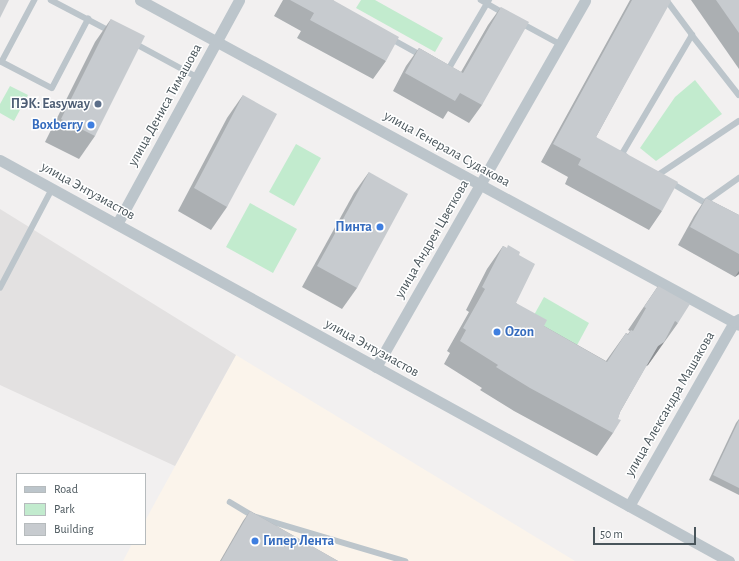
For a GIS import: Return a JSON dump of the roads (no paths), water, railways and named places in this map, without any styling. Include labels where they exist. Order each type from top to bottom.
[{"type":"street","name":"улица Генерала Судакова","points":[[141,0],[737,322]]},
{"type":"street","name":"улица Дениса Тимашова","points":[[117,224],[239,0]]},
{"type":"street","name":"улица Андрея Цветкова","points":[[376,367],[584,0]]},
{"type":"street","name":"улица Энтузиастов","points":[[0,160],[729,561]]},
{"type":"street","name":"улица Александра Машакова","points":[[628,506],[737,322]]},
{"type":"lane","points":[[35,0],[2,62],[52,88],[88,19]]},
{"type":"lane","points":[[51,0],[115,34]]},
{"type":"lane","points":[[481,0],[488,2],[560,44]]},
{"type":"lane","points":[[666,0],[739,95]]},
{"type":"lane","points":[[442,67],[449,71],[488,2]]},
{"type":"lane","points":[[381,33],[429,60]]},
{"type":"lane","points":[[634,161],[622,154],[692,35]]},
{"type":"lane","points":[[129,41],[197,77]]},
{"type":"lane","points":[[658,175],[739,121]]},
{"type":"lane","points":[[652,172],[718,210]]},
{"type":"lane","points":[[705,202],[739,178]]},
{"type":"lane","points":[[0,288],[52,189]]},
{"type":"lane","points":[[230,502],[254,516],[405,561]]},
{"type":"place","name":"ПЭК: Easyway","points":[[98,104]]},
{"type":"place","name":"Boxberry","points":[[91,125]]},
{"type":"place","name":"Пинта","points":[[380,227]]},
{"type":"place","name":"Ozon","points":[[497,332]]},
{"type":"place","name":"Гипер Лента","points":[[255,541]]}]
